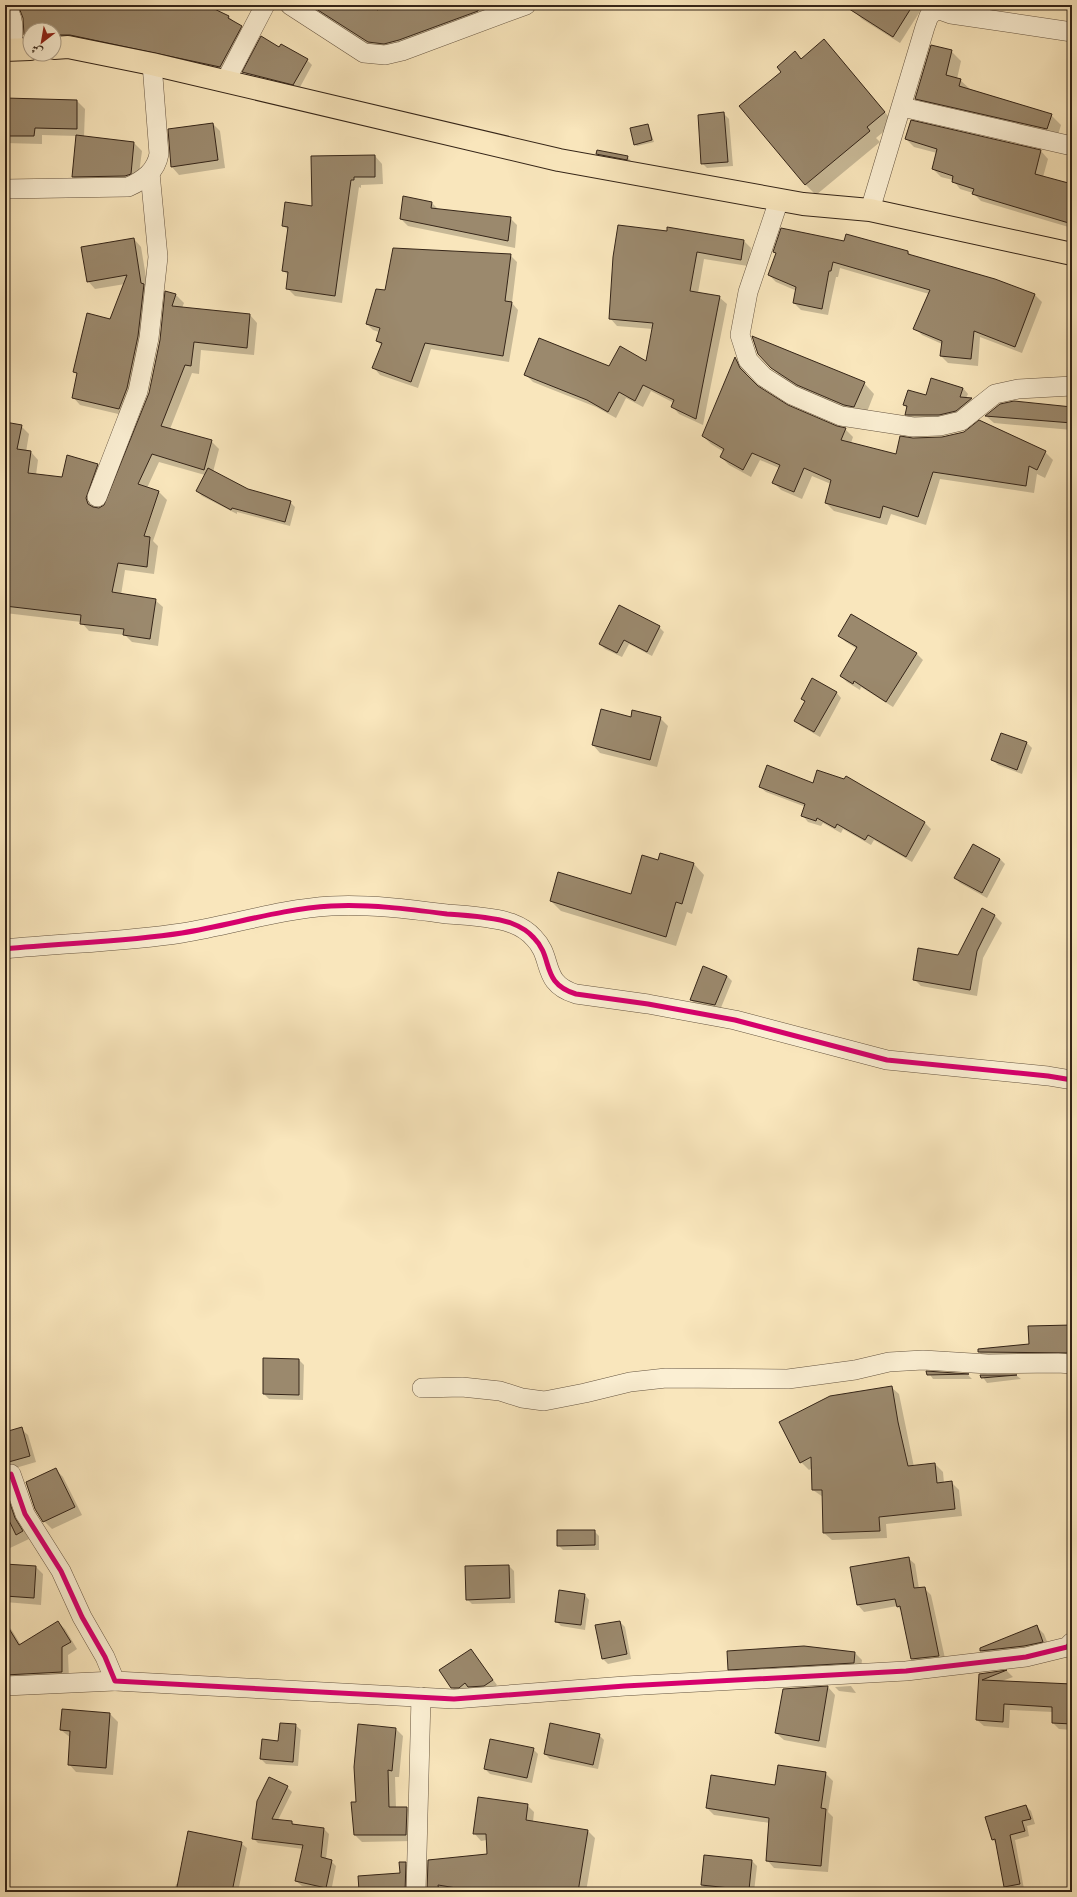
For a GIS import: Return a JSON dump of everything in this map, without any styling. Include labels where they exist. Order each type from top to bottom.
[{"type":"main road","points":[[62,47],[68,47],[152,64],[559,160],[779,200],[870,210],[1072,254]]},
{"type":"street","points":[[225,82],[265,5]]},
{"type":"street","points":[[290,5],[364,53],[385,55],[402,51],[526,5]]},
{"type":"street","points":[[5,6],[11,13],[13,20],[16,49]]},
{"type":"street","points":[[870,210],[929,16],[937,9],[953,9],[1072,32]]},
{"type":"street","points":[[5,189],[128,187],[140,182],[157,164],[159,154],[152,64]]},
{"type":"street","points":[[902,107],[1072,146]]},
{"type":"street","points":[[97,497],[138,392],[149,338],[158,257],[150,173]]},
{"type":"street","points":[[779,200],[748,292],[740,335],[748,360],[764,377],[792,395],[841,416],[914,427],[940,426],[961,421],[995,394],[1018,389],[1072,386]]},
{"type":"street","points":[[5,949],[182,933],[269,915],[330,906],[394,907],[510,922],[535,938],[550,973],[558,985],[576,994],[648,1004],[735,1020],[887,1060],[1048,1076],[1072,1080]]},
{"type":"street","points":[[422,1388],[462,1387],[500,1390],[522,1398],[544,1400],[585,1393],[630,1382],[666,1378],[788,1379],[855,1370],[889,1362],[923,1360],[988,1364],[1072,1364]]},
{"type":"street","points":[[11,1474],[25,1514],[61,1571],[115,1681]]},
{"type":"street","points":[[5,1686],[115,1681],[454,1699],[625,1686],[906,1671],[1026,1656],[1066,1647],[1072,1642]]},
{"type":"street","points":[[416,1892],[421,1697]]},
{"type":"building","points":[[18,5],[206,5],[229,16],[228,18],[242,26],[220,67],[70,35],[62,35],[62,22],[23,22]]},
{"type":"building","points":[[310,5],[363,5],[378,10],[380,5],[479,5],[478,11],[384,44],[368,42]]},
{"type":"building","points":[[843,5],[913,5],[893,37]]},
{"type":"building","points":[[261,36],[279,47],[281,44],[308,59],[293,85],[242,72]]},
{"type":"building","points":[[824,39],[885,112],[867,127],[870,131],[805,185],[739,106],[781,72],[777,67],[795,51],[801,59]]},
{"type":"building","points":[[931,45],[952,50],[946,75],[961,79],[959,86],[1052,114],[1047,129],[915,99]]},
{"type":"building","points":[[5,98],[77,100],[77,129],[35,128],[34,136],[5,136]]},
{"type":"building","points":[[724,112],[728,162],[701,164],[698,115]]},
{"type":"building","points":[[911,120],[1041,150],[1035,174],[1072,184],[1072,224],[972,194],[974,189],[952,182],[953,176],[932,169],[937,149],[905,139]]},
{"type":"building","points":[[213,123],[218,160],[171,167],[168,129]]},
{"type":"building","points":[[648,124],[652,140],[634,145],[630,128]]},
{"type":"building","points":[[76,135],[134,142],[131,174],[125,176],[72,177]]},
{"type":"building","points":[[597,150],[628,156],[627,160],[596,154]]},
{"type":"building","points":[[375,155],[375,177],[354,177],[354,180],[351,180],[335,296],[286,289],[288,272],[282,271],[288,227],[282,226],[285,202],[312,206],[311,156]]},
{"type":"building","points":[[403,196],[432,202],[431,208],[511,217],[508,241],[400,219]]},
{"type":"building","points":[[618,225],[667,231],[667,227],[744,240],[741,260],[697,252],[690,291],[720,296],[696,419],[671,407],[674,400],[643,385],[635,401],[619,392],[608,412],[587,400],[524,375],[539,338],[609,366],[620,346],[646,361],[653,323],[609,319],[613,257]]},
{"type":"building","points":[[781,228],[844,241],[846,234],[908,251],[908,254],[995,279],[1035,294],[1015,347],[974,331],[971,359],[940,356],[942,341],[913,329],[930,290],[833,262],[831,271],[829,271],[822,309],[793,303],[796,287],[768,275],[776,253],[773,252]]},
{"type":"building","points":[[134,238],[141,283],[144,284],[138,336],[127,388],[119,409],[72,398],[77,373],[73,372],[87,313],[110,319],[127,275],[87,282],[81,247]]},
{"type":"building","points":[[393,248],[511,254],[505,301],[512,302],[503,356],[425,343],[411,382],[372,368],[382,343],[376,341],[380,328],[366,324],[376,289],[385,290]]},
{"type":"building","points":[[165,291],[176,294],[172,306],[250,314],[247,348],[194,342],[191,366],[185,365],[161,426],[212,440],[204,470],[152,454],[138,484],[159,491],[144,536],[150,537],[147,567],[118,563],[112,592],[156,599],[150,639],[123,635],[124,629],[80,624],[81,615],[5,606],[5,422],[22,425],[17,449],[31,451],[28,473],[62,477],[67,455],[98,464],[86,498],[88,504],[93,507],[99,508],[104,505],[149,393],[160,340]]},
{"type":"building","points":[[752,336],[865,382],[854,407],[844,405],[797,385],[771,368],[758,354]]},
{"type":"building","points":[[735,357],[740,368],[758,386],[788,405],[837,426],[846,428],[841,440],[896,454],[900,436],[913,438],[942,437],[964,432],[979,420],[1046,451],[1037,470],[1029,466],[1026,486],[933,472],[918,517],[883,506],[880,518],[825,503],[831,480],[804,468],[794,492],[772,483],[780,465],[752,453],[743,470],[720,457],[724,449],[702,436]]},
{"type":"building","points":[[931,378],[963,388],[960,397],[972,398],[956,411],[939,415],[905,415],[907,406],[903,405],[908,390],[926,395]]},
{"type":"building","points":[[1014,401],[1072,407],[1072,423],[985,416],[1000,404]]},
{"type":"building","points":[[208,468],[248,489],[291,501],[285,522],[232,508],[231,510],[196,491]]},
{"type":"building","points":[[619,605],[660,626],[647,652],[624,640],[617,653],[599,644]]},
{"type":"building","points":[[851,614],[917,653],[886,702],[854,681],[853,684],[840,676],[857,647],[838,636]]},
{"type":"building","points":[[812,678],[837,692],[814,732],[794,721],[805,701],[801,699]]},
{"type":"building","points":[[601,709],[631,717],[632,710],[661,717],[650,760],[592,745]]},
{"type":"building","points":[[1001,733],[1027,742],[1017,770],[991,760]]},
{"type":"building","points":[[767,765],[813,783],[817,770],[844,779],[846,776],[925,822],[906,857],[868,835],[865,840],[837,824],[835,828],[817,818],[816,821],[801,816],[805,804],[759,787]]},
{"type":"building","points":[[973,844],[1000,859],[982,893],[954,878]]},
{"type":"building","points":[[660,853],[694,863],[682,904],[676,902],[666,937],[550,901],[558,872],[631,894],[642,855],[658,860]]},
{"type":"building","points":[[982,908],[995,915],[977,951],[970,990],[913,980],[918,948],[958,955]]},
{"type":"building","points":[[703,966],[727,976],[715,1005],[690,1000]]},
{"type":"building","points":[[1072,1325],[1072,1353],[978,1352],[978,1349],[1029,1344],[1028,1326]]},
{"type":"building","points":[[263,1358],[299,1359],[299,1395],[263,1394]]},
{"type":"building","points":[[926,1371],[969,1374],[927,1375]]},
{"type":"building","points":[[980,1375],[1017,1375],[981,1378]]},
{"type":"building","points":[[892,1386],[908,1466],[935,1463],[937,1483],[952,1481],[955,1509],[879,1517],[880,1531],[823,1533],[822,1490],[812,1490],[811,1457],[800,1463],[779,1422],[830,1396]]},
{"type":"building","points":[[22,1427],[30,1456],[5,1463],[5,1432]]},
{"type":"building","points":[[56,1468],[75,1507],[43,1522],[35,1509],[26,1482]]},
{"type":"building","points":[[6,1492],[15,1518],[23,1531],[16,1535],[5,1512]]},
{"type":"building","points":[[557,1530],[595,1530],[595,1545],[557,1546]]},
{"type":"building","points":[[909,1557],[914,1588],[925,1587],[939,1656],[911,1659],[900,1606],[897,1607],[895,1599],[857,1605],[850,1567]]},
{"type":"building","points":[[5,1564],[36,1566],[34,1598],[5,1596]]},
{"type":"building","points":[[509,1565],[510,1598],[466,1600],[465,1566]]},
{"type":"building","points":[[559,1590],[585,1594],[581,1625],[555,1622]]},
{"type":"building","points":[[58,1621],[71,1642],[62,1647],[62,1672],[5,1675],[5,1622],[19,1645]]},
{"type":"building","points":[[620,1621],[627,1654],[602,1659],[595,1625]]},
{"type":"building","points":[[1037,1625],[1043,1642],[1024,1646],[980,1651],[980,1648]]},
{"type":"building","points":[[804,1646],[855,1652],[854,1663],[728,1670],[727,1651]]},
{"type":"building","points":[[471,1649],[493,1680],[484,1686],[468,1687],[465,1683],[459,1688],[451,1688],[439,1670]]},
{"type":"building","points":[[1007,1670],[982,1680],[1072,1684],[1072,1724],[1052,1723],[1052,1707],[1004,1704],[1003,1722],[976,1720],[979,1674]]},
{"type":"building","points":[[828,1686],[819,1741],[775,1733],[783,1689]]},
{"type":"building","points":[[62,1709],[110,1713],[106,1768],[68,1765],[70,1731],[60,1730]]},
{"type":"building","points":[[280,1723],[296,1724],[293,1762],[260,1759],[262,1739],[278,1741]]},
{"type":"building","points":[[550,1723],[600,1734],[593,1765],[544,1754]]},
{"type":"building","points":[[358,1724],[396,1728],[392,1771],[388,1770],[389,1807],[407,1807],[406,1835],[354,1835],[351,1802],[356,1802],[354,1767]]},
{"type":"building","points":[[490,1739],[534,1748],[527,1778],[484,1769]]},
{"type":"building","points":[[778,1765],[826,1772],[821,1808],[826,1809],[821,1866],[766,1861],[769,1818],[706,1808],[711,1775],[775,1785]]},
{"type":"building","points":[[269,1777],[288,1786],[272,1819],[292,1821],[292,1824],[324,1828],[321,1857],[332,1860],[326,1888],[295,1881],[303,1845],[252,1839],[257,1801]]},
{"type":"building","points":[[478,1797],[528,1804],[526,1820],[588,1830],[578,1892],[545,1892],[519,1888],[519,1892],[481,1892],[438,1885],[439,1892],[427,1892],[428,1860],[487,1854],[486,1834],[473,1834]]},
{"type":"building","points":[[1026,1805],[1031,1819],[1022,1821],[1025,1831],[1010,1835],[1020,1884],[1004,1887],[995,1839],[992,1840],[985,1817]]},
{"type":"building","points":[[188,1831],[242,1842],[232,1892],[176,1892]]},
{"type":"building","points":[[704,1855],[752,1860],[749,1890],[701,1885]]},
{"type":"building","points":[[399,1862],[406,1862],[405,1892],[373,1892],[373,1890],[359,1891],[358,1876],[400,1873]]},
{"type":"cycle path","points":[[5,949],[160,936],[201,930],[293,910],[331,906],[389,907],[480,917],[511,923],[529,933],[540,946],[552,977],[565,989],[576,994],[648,1004],[735,1020],[887,1060],[1048,1076],[1072,1080]]},
{"type":"cycle path","points":[[11,1474],[25,1514],[61,1571],[82,1617],[105,1657],[115,1681],[454,1699],[625,1686],[906,1671],[1026,1657],[1067,1647],[1072,1642]]}]
